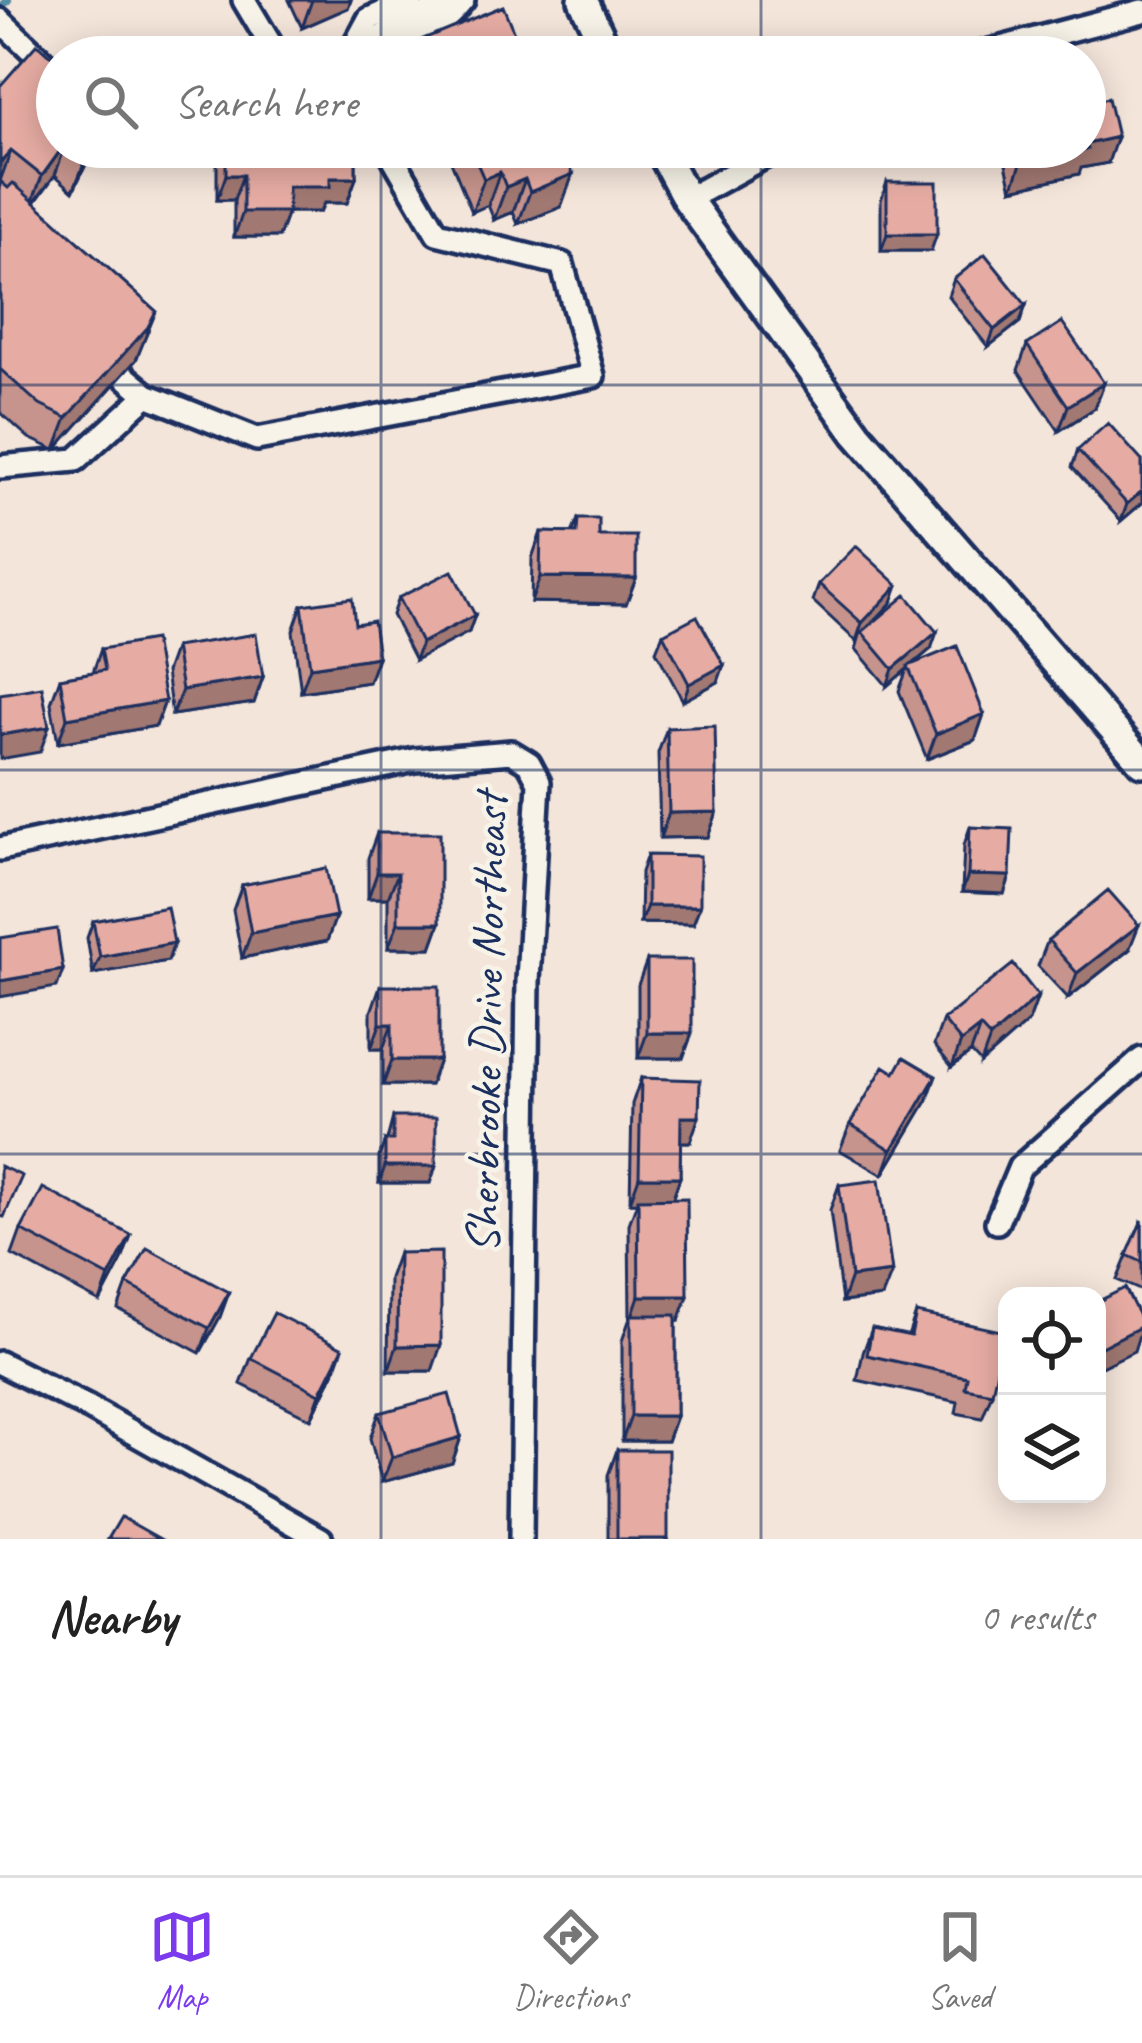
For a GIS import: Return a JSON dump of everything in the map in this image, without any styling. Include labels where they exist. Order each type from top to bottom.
[{"type":"street","points":[[244,0],[265,36]]},
{"type":"street","points":[[359,36],[369,19],[412,0]]},
{"type":"street","points":[[386,36],[459,0]]},
{"type":"street","points":[[583,0],[600,36]]},
{"type":"street","points":[[1047,36],[1142,11]]},
{"type":"street","points":[[0,20],[36,57]]},
{"type":"street","points":[[123,374],[147,395],[257,439],[593,376],[562,264],[437,233],[399,168]]},
{"type":"street","points":[[670,168],[687,199],[857,434],[1142,763]]},
{"type":"street","points":[[687,199],[744,168]]},
{"type":"street","points":[[0,467],[76,460],[147,395]]},
{"type":"street","name":"Sherbrooke Drive Northeast","points":[[0,849],[415,760],[511,752],[529,763],[539,782],[528,981],[520,1539]]},
{"type":"street","points":[[997,1222],[1020,1167],[1142,1059]]},
{"type":"street","points":[[0,1364],[89,1408],[321,1539]]},
{"type":"building","points":[[503,6],[515,36],[430,36]]},
{"type":"building","points":[[36,45],[36,168],[48,168],[42,176],[11,151],[0,163],[0,86]]},
{"type":"building","points":[[1106,98],[1117,137],[1106,140]]},
{"type":"building","points":[[226,168],[356,168],[356,178],[330,178],[330,187],[288,187],[288,212],[243,212],[243,175],[226,175]]},
{"type":"building","points":[[479,168],[570,168],[573,174],[530,192],[525,179],[506,187],[500,172],[484,179]]},
{"type":"building","points":[[0,181],[8,188],[13,183],[156,311],[148,327],[67,418],[40,405],[0,369]]},
{"type":"building","points":[[887,182],[937,182],[937,234],[887,234]]},
{"type":"building","points":[[985,254],[1026,305],[994,330],[954,279]]},
{"type":"building","points":[[1062,322],[1104,383],[1068,406],[1027,345]]},
{"type":"building","points":[[1108,423],[1142,461],[1142,491],[1127,504],[1078,450]]},
{"type":"building","points":[[578,519],[599,519],[599,536],[636,536],[636,578],[540,577],[541,532],[577,533]]},
{"type":"building","points":[[856,546],[898,585],[862,623],[819,584]]},
{"type":"building","points":[[452,571],[475,615],[421,643],[398,598]]},
{"type":"building","points":[[906,595],[937,632],[893,669],[862,632]]},
{"type":"building","points":[[352,598],[355,624],[373,621],[378,657],[310,667],[302,605]]},
{"type":"building","points":[[697,616],[724,665],[689,684],[663,634]]},
{"type":"building","points":[[256,634],[263,677],[182,690],[175,647]]},
{"type":"building","points":[[154,640],[165,701],[67,718],[60,678],[105,670],[101,649]]},
{"type":"building","points":[[957,646],[984,714],[936,734],[908,666]]},
{"type":"building","points":[[42,687],[49,727],[0,735],[0,694]]},
{"type":"building","points":[[715,726],[717,812],[669,813],[667,728]]},
{"type":"building","points":[[970,827],[1012,829],[1010,876],[968,875]]},
{"type":"building","points":[[377,833],[440,833],[440,923],[398,923],[398,873],[377,873]]},
{"type":"building","points":[[647,855],[700,856],[700,906],[647,906]]},
{"type":"building","points":[[326,868],[336,916],[251,933],[242,885]]},
{"type":"building","points":[[1108,890],[1139,925],[1077,973],[1048,940]]},
{"type":"building","points":[[167,907],[174,943],[100,957],[93,921]]},
{"type":"building","points":[[57,929],[63,970],[0,981],[0,938]]},
{"type":"building","points":[[647,960],[692,960],[692,1033],[647,1033]]},
{"type":"building","points":[[1013,964],[1038,996],[990,1038],[980,1027],[961,1042],[943,1020]]},
{"type":"building","points":[[380,986],[439,986],[439,1060],[392,1060],[392,1024],[380,1024]]},
{"type":"building","points":[[904,1057],[936,1076],[892,1150],[850,1124],[884,1066],[895,1073]]},
{"type":"building","points":[[641,1078],[700,1080],[699,1117],[681,1117],[680,1177],[639,1177]]},
{"type":"building","points":[[393,1117],[436,1117],[436,1166],[385,1166],[385,1140],[393,1140]]},
{"type":"building","points":[[0,1166],[22,1176],[4,1217],[0,1216]]},
{"type":"building","points":[[879,1180],[892,1272],[851,1277],[839,1185]]},
{"type":"building","points":[[43,1188],[131,1235],[109,1277],[21,1230]]},
{"type":"building","points":[[687,1198],[688,1296],[639,1296],[638,1199]]},
{"type":"building","points":[[1142,1220],[1142,1262],[1127,1255]]},
{"type":"building","points":[[147,1248],[229,1292],[209,1328],[127,1284]]},
{"type":"building","points":[[441,1252],[441,1345],[397,1346],[398,1253]]},
{"type":"building","points":[[1125,1288],[1142,1326],[1106,1344],[1106,1298]]},
{"type":"building","points":[[274,1313],[343,1348],[320,1394],[251,1358]]},
{"type":"building","points":[[916,1313],[998,1331],[992,1393],[965,1388],[967,1377],[867,1355],[872,1328],[911,1336]]},
{"type":"building","points":[[631,1315],[676,1315],[676,1416],[631,1416]]},
{"type":"building","points":[[449,1394],[461,1437],[392,1457],[379,1413]]},
{"type":"building","points":[[617,1450],[668,1450],[668,1539],[617,1539]]},
{"type":"building","points":[[121,1517],[160,1539],[108,1539]]},
{"type":"waterway","points":[[0,7],[8,0]]}]
